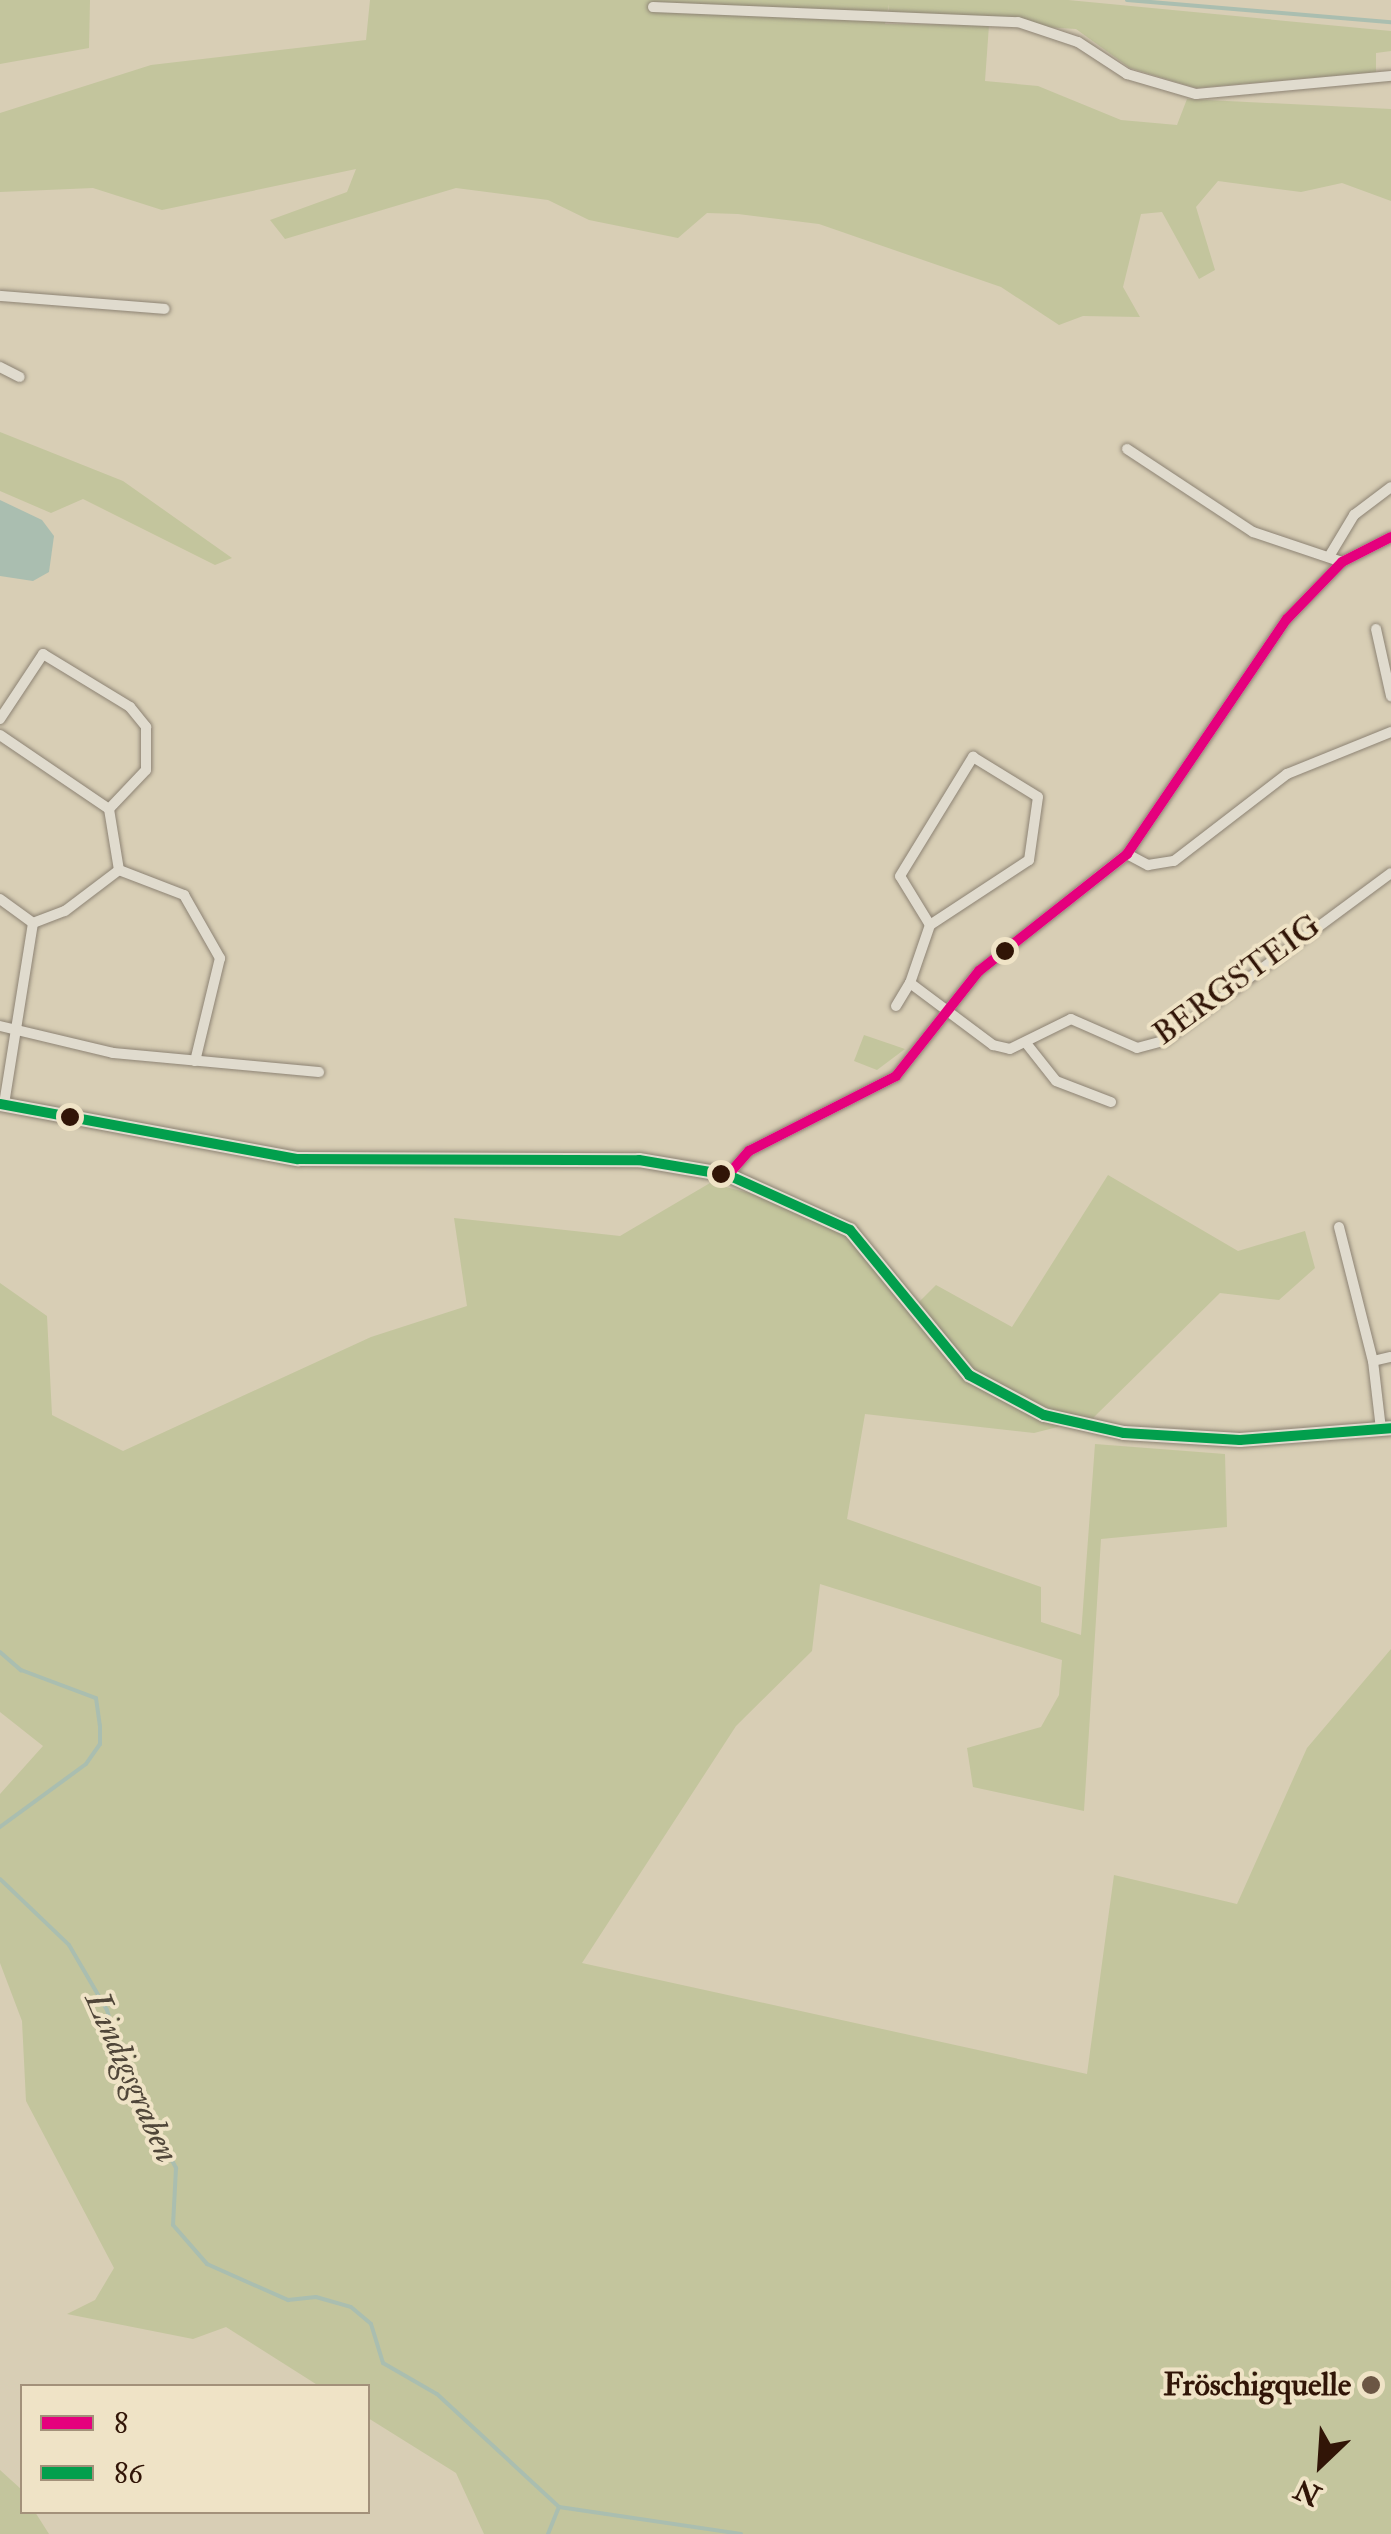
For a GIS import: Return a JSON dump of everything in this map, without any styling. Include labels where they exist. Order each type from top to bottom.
[{"type":"street","points":[[653,7],[1018,22],[1078,42],[1127,74],[1196,94],[1391,76]]},
{"type":"street","points":[[0,296],[164,309]]},
{"type":"street","points":[[0,367],[20,377]]},
{"type":"street","points":[[1128,449],[1253,532],[1342,562]]},
{"type":"street","points":[[1330,555],[1354,515],[1391,487]]},
{"type":"street","points":[[728,1175],[749,1151],[896,1076],[979,972],[1127,854],[1253,662],[1342,562],[1391,537]]},
{"type":"street","points":[[1376,629],[1391,696]]},
{"type":"street","points":[[0,719],[43,654],[130,707],[146,727],[149,756],[139,783],[109,809]]},
{"type":"street","points":[[1127,854],[1148,866],[1174,861],[1287,774],[1391,732]]},
{"type":"street","points":[[0,735],[109,809],[119,870]]},
{"type":"street","points":[[896,1006],[910,983],[930,925],[1030,860],[1038,797],[973,758],[900,876],[930,925]]},
{"type":"street","points":[[33,923],[65,911],[119,870]]},
{"type":"street","points":[[119,870],[184,894],[220,958],[195,1061]]},
{"type":"street","name":"BERGSTEIG","points":[[1026,1043],[1071,1019],[1137,1048],[1164,1041],[1391,872]]},
{"type":"street","points":[[0,899],[33,923]]},
{"type":"street","points":[[33,923],[21,1032],[2,1105],[263,1155],[639,1160],[728,1175],[850,1230],[969,1376],[1044,1415],[1124,1433],[1240,1440],[1386,1428],[1338,1228]]},
{"type":"street","points":[[910,983],[993,1045],[1026,1043],[1056,1081],[1111,1102]]},
{"type":"street","points":[[0,1026],[195,1061],[319,1072]]},
{"type":"street","points":[[1373,1361],[1391,1357]]},
{"type":"green space","points":[[0,0],[90,0],[89,48],[0,64]]},
{"type":"green space","points":[[370,0],[1068,0],[1391,31],[1391,51],[1376,53],[1376,72],[1196,88],[1130,68],[1076,29],[888,17],[889,4],[885,24],[989,25],[985,81],[1038,86],[1121,120],[1177,125],[1187,99],[1391,109],[1391,201],[1342,183],[1301,192],[1218,181],[1196,207],[1215,270],[1199,279],[1162,212],[1141,214],[1123,287],[1140,317],[1083,316],[1059,325],[1001,287],[819,224],[707,213],[678,238],[589,220],[548,200],[456,188],[285,239],[270,220],[347,192],[356,169],[162,210],[93,188],[0,192],[0,113],[151,65],[366,40]]},
{"type":"green space","points":[[0,432],[123,481],[232,558],[215,565],[83,499],[51,513],[0,491]]},
{"type":"green space","points":[[864,1035],[905,1049],[877,1070],[854,1061]]},
{"type":"green space","points":[[1108,1175],[1238,1251],[1305,1231],[1315,1268],[1279,1300],[1220,1293],[1093,1418],[1034,1433],[865,1414],[847,1519],[1041,1587],[1041,1622],[1081,1635],[1095,1444],[1225,1454],[1227,1527],[1101,1539],[1084,1811],[973,1787],[967,1748],[1041,1727],[1059,1695],[1062,1660],[820,1584],[812,1651],[736,1726],[582,1963],[1087,2074],[1114,1875],[1237,1904],[1307,1748],[1391,1649],[1391,2534],[484,2534],[456,2473],[370,2419],[370,2384],[316,2384],[226,2327],[193,2339],[67,2314],[95,2300],[114,2268],[26,2101],[22,2021],[0,1963],[0,1794],[43,1746],[0,1712],[0,1283],[47,1316],[52,1415],[123,1451],[371,1337],[467,1306],[454,1218],[620,1236],[710,1183],[789,1203],[845,1232],[912,1309],[936,1285],[1012,1327]]},
{"type":"green space","points":[[0,2470],[20,2488],[20,2514],[36,2514],[49,2534],[0,2534]]},
{"type":"shaded area","points":[[0,500],[42,520],[54,536],[49,572],[33,581],[0,576]]},
{"type":"waterway","points":[[1127,0],[1391,22]]},
{"type":"waterway","points":[[0,1652],[21,1670],[96,1698],[100,1726],[100,1744],[86,1764],[0,1827]]},
{"type":"waterway","name":"Lindigsgraben","points":[[0,1879],[69,1945],[107,2010],[126,2075],[176,2168],[173,2225],[207,2264],[288,2300],[316,2297],[351,2307],[371,2324],[383,2363],[437,2394],[559,2507],[741,2534]]},
{"type":"waterway","points":[[548,2534],[559,2507]]},
{"type":"transit line","name":"8","points":[[728,1175],[749,1151],[896,1076],[979,971],[1127,854],[1287,619],[1342,562],[1391,537]]},
{"type":"transit line","name":"86","points":[[0,1104],[298,1159],[639,1160],[728,1175],[850,1230],[969,1375],[1044,1415],[1124,1433],[1240,1440],[1391,1428]]},
{"type":"place","name":"Fröschigquelle","points":[[1371,2385]]}]
